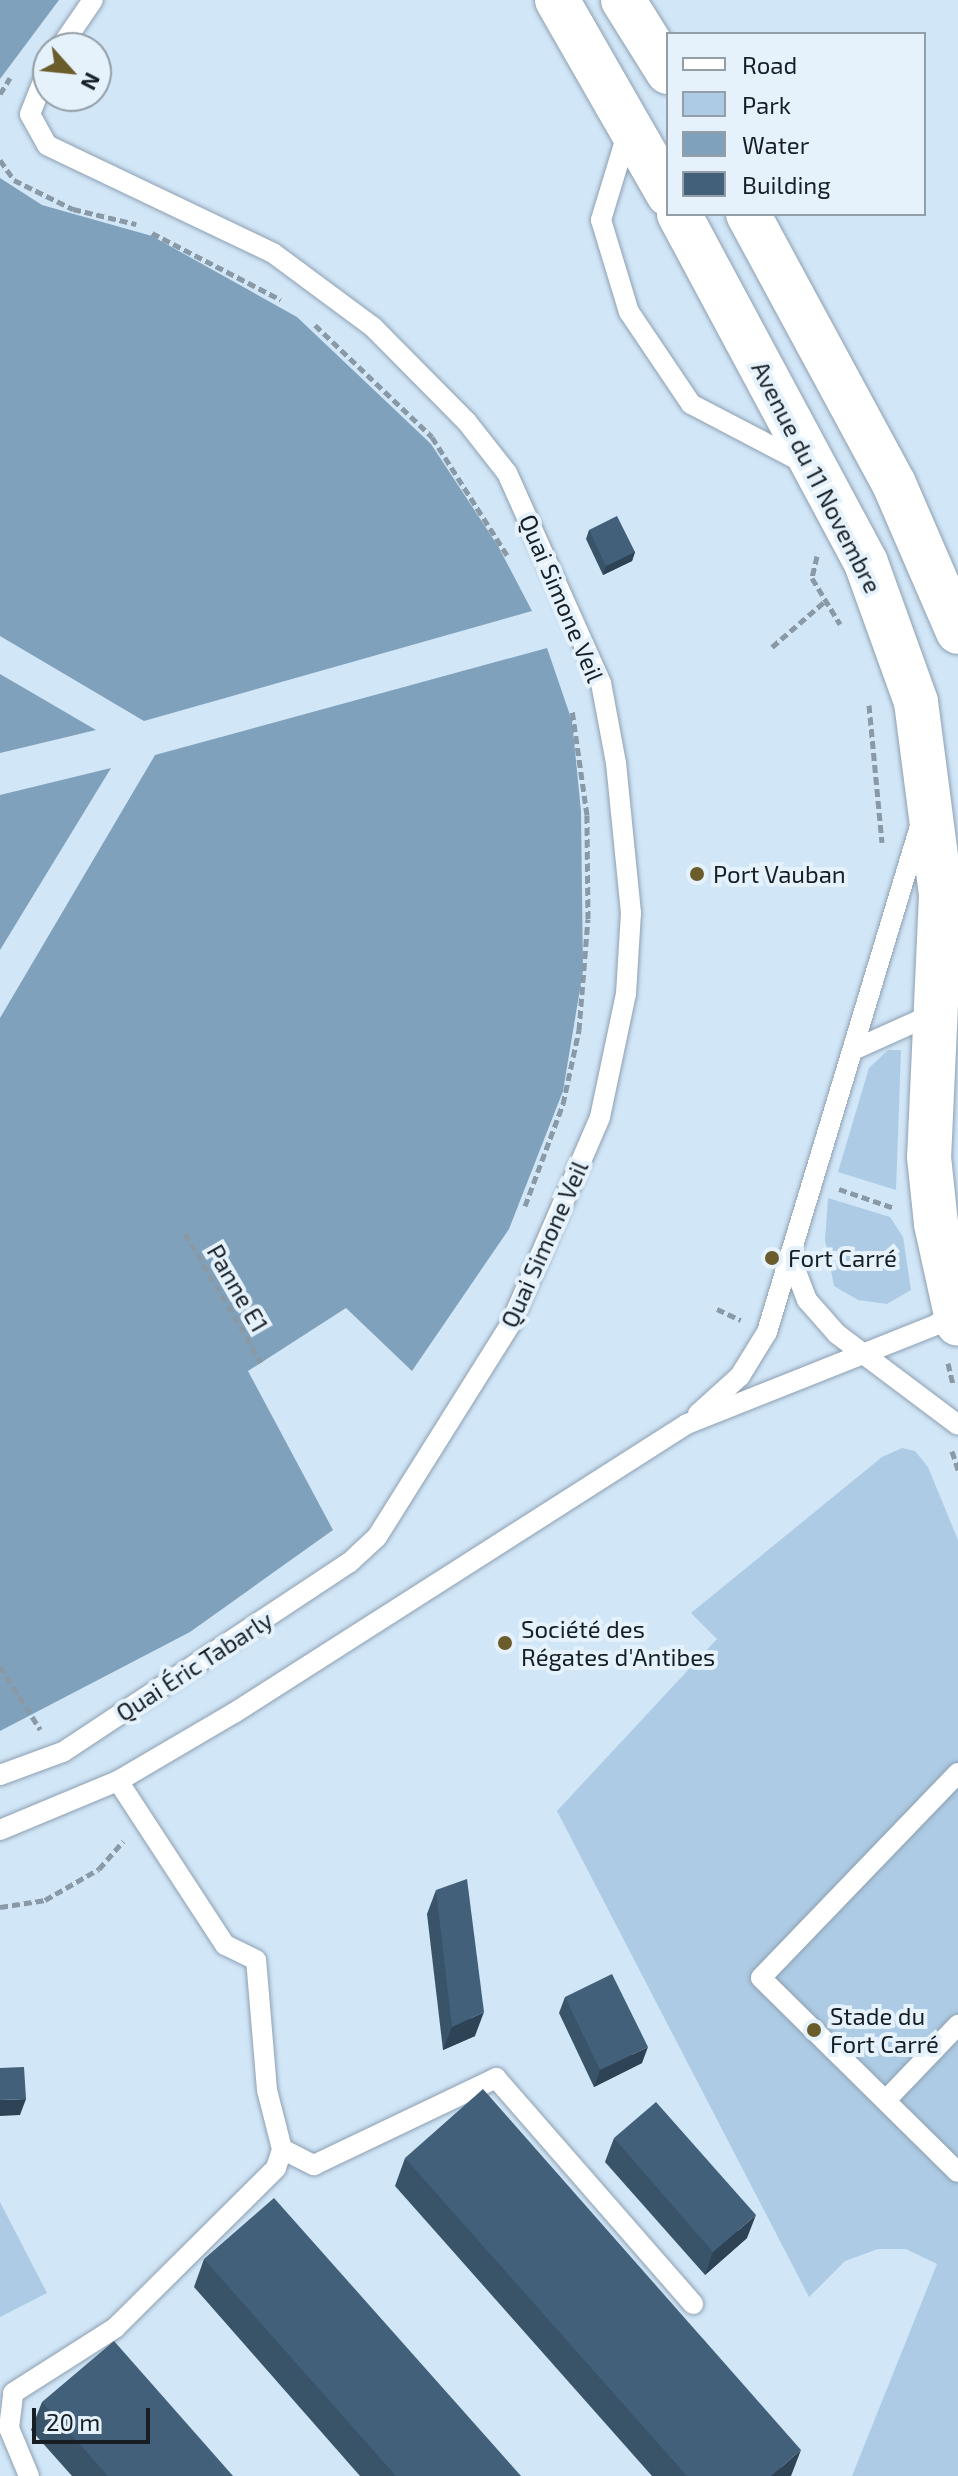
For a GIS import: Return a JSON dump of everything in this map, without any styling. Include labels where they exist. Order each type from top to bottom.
[{"type":"main road","points":[[557,0],[631,123],[666,190]]},
{"type":"main road","points":[[623,0],[666,69]]},
{"type":"main road","name":"Avenue du 11 Novembre","points":[[680,216],[866,563],[916,702],[931,792],[941,895],[945,1019],[929,1157],[952,1315]]},
{"type":"main road","points":[[749,216],[894,484],[958,632]]},
{"type":"lane","points":[[71,32],[93,0]]},
{"type":"lane","name":"Quai Simone Veil","points":[[32,109],[30,114],[38,134],[60,153],[273,253],[361,317],[467,422],[514,486],[601,683],[629,869],[627,981],[600,1117],[511,1323],[377,1537]]},
{"type":"lane","points":[[631,123],[601,220],[629,312],[691,404],[813,466]]},
{"type":"lane","points":[[0,1830],[118,1781],[234,1713],[687,1424],[740,1376],[767,1332],[792,1261],[931,792]]},
{"type":"lane","points":[[853,1050],[945,1019]]},
{"type":"lane","points":[[792,1261],[807,1300],[860,1353],[958,1425]]},
{"type":"lane","points":[[687,1424],[952,1315]]},
{"type":"lane","name":"Quai Éric Tabarly","points":[[0,1775],[63,1752],[349,1563],[377,1537]]},
{"type":"lane","points":[[958,1773],[761,1978],[958,2172]]},
{"type":"lane","points":[[29,2476],[5,2417],[13,2393],[115,2328],[276,2168],[282,2149],[267,2090],[256,1960],[225,1945],[118,1781]]},
{"type":"lane","points":[[887,2099],[958,2025]]},
{"type":"lane","points":[[282,2149],[314,2165],[496,2078],[693,2304]]},
{"type":"path","points":[[0,160],[14,180],[73,209],[134,223],[288,304]]},
{"type":"path","points":[[310,320],[432,437],[512,563]]},
{"type":"path","points":[[811,566],[824,602],[848,639]]},
{"type":"path","points":[[772,647],[824,602]]},
{"type":"path","points":[[866,692],[879,778],[880,854]]},
{"type":"path","points":[[552,1230],[523,1214],[563,1104],[581,1017],[588,919],[587,815],[570,700]]},
{"type":"path","points":[[815,1181],[898,1209]]},
{"type":"path","name":"Panne E1","points":[[185,1233],[261,1362]]},
{"type":"path","points":[[717,1309],[749,1323]]},
{"type":"path","points":[[952,1315],[958,1400]]},
{"type":"path","points":[[951,1450],[958,1470]]},
{"type":"path","points":[[0,1666],[30,1720]]},
{"type":"path","points":[[0,1907],[45,1900],[99,1869],[125,1838],[135,1807]]},
{"type":"green space","points":[[888,1050],[901,1050],[896,1190],[838,1172],[869,1068]]},
{"type":"green space","points":[[828,1198],[890,1217],[903,1237],[911,1290],[887,1304],[858,1300],[834,1286],[825,1240]]},
{"type":"green space","name":"Stade du Fort Carré","points":[[902,1448],[915,1451],[928,1467],[958,1540],[958,2476],[852,2476],[937,2264],[906,2249],[878,2249],[845,2261],[809,2297],[557,1811],[717,1639],[691,1613],[882,1457]]},
{"type":"green space","points":[[0,2202],[47,2293],[0,2317]]},
{"type":"water","points":[[0,0],[59,0],[32,32],[0,79]]},
{"type":"water","points":[[0,178],[42,205],[152,236],[297,317],[431,444],[498,546],[532,611],[144,721],[0,636]]},
{"type":"water","points":[[547,648],[572,721],[581,811],[583,971],[563,1091],[509,1229],[412,1371],[346,1308],[248,1371],[333,1530],[190,1632],[0,1731],[0,1018],[155,755]]},
{"type":"water","points":[[0,674],[96,730],[0,753]]},
{"type":"water","points":[[111,768],[0,950],[0,795]]},
{"type":"building","points":[[617,516],[635,552],[606,566],[589,530]]},
{"type":"building","points":[[467,1879],[484,2012],[452,2027],[436,1890]]},
{"type":"building","points":[[612,1974],[648,2047],[600,2070],[565,1997]]},
{"type":"building","points":[[24,2067],[26,2099],[0,2100],[0,2068]]},
{"type":"building","points":[[483,2089],[801,2450],[771,2476],[687,2476],[405,2158]]},
{"type":"building","points":[[656,2102],[756,2215],[713,2252],[614,2138]]},
{"type":"building","points":[[274,2198],[521,2476],[396,2476],[204,2259]]},
{"type":"building","points":[[114,2341],[233,2476],[108,2476],[42,2402]]},
{"type":"place","name":"Port Vauban","points":[[697,874]]},
{"type":"place","name":"Fort Carré","points":[[772,1258]]},
{"type":"place","name":"Société des Régates d'Antibes","points":[[505,1643]]},
{"type":"place","name":"Stade du Fort Carré","points":[[814,2030]]}]
